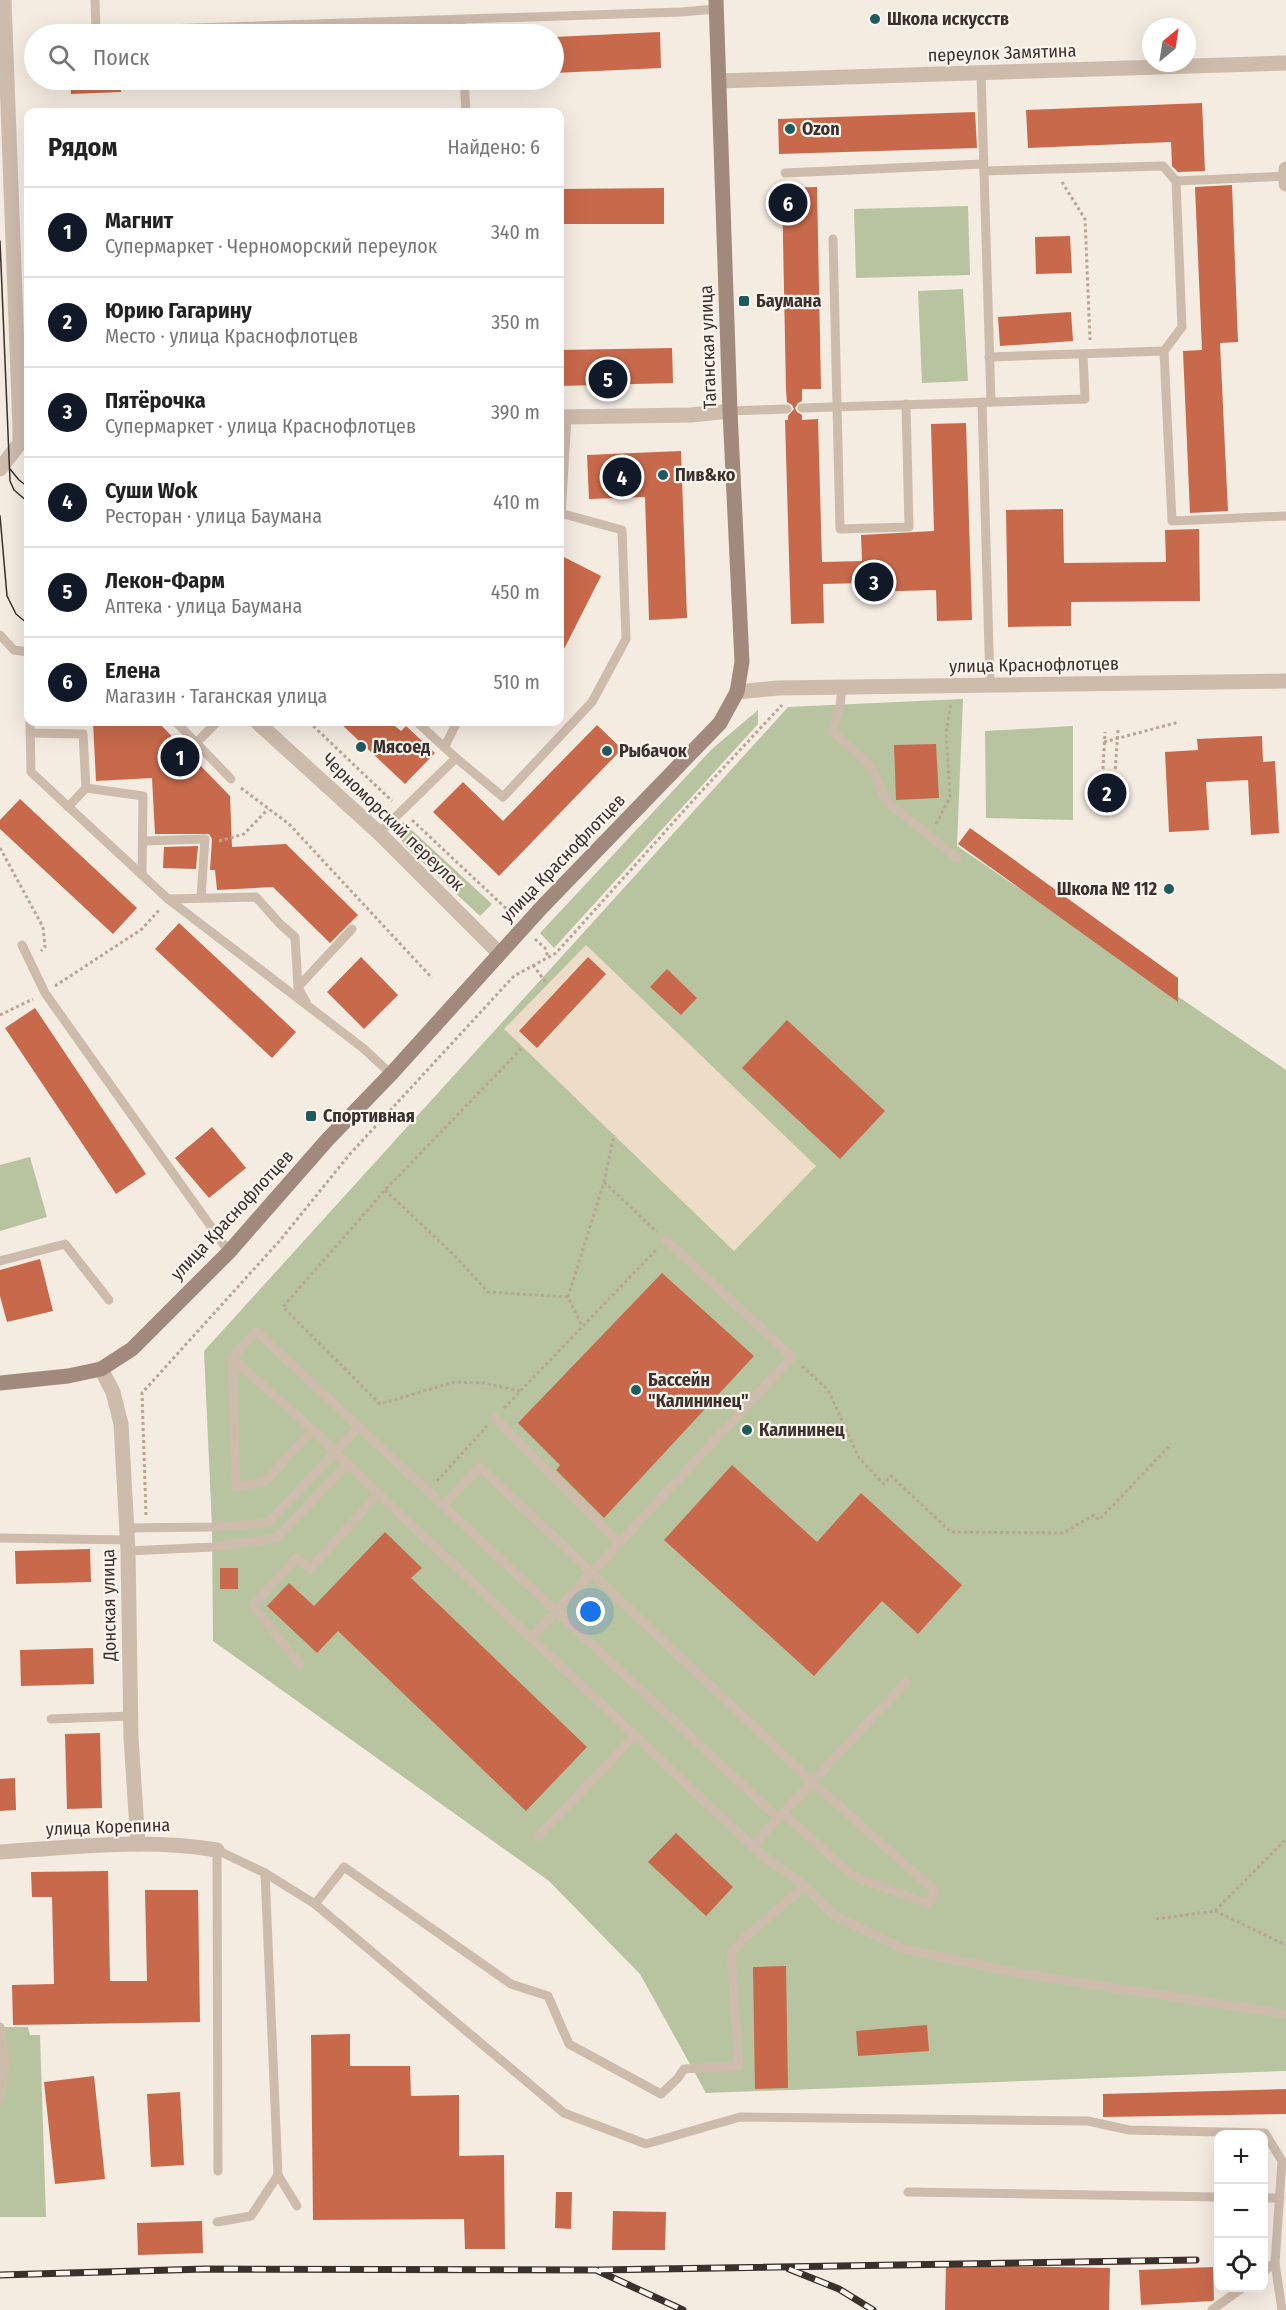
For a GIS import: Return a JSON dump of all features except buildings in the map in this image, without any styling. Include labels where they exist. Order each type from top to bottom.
[{"type":"main road","name":"Таганская улица","points":[[716,5],[730,411],[742,662],[737,692]]},
{"type":"main road","name":"улица Краснофлотцев","points":[[0,1383],[68,1376],[101,1369],[132,1349],[229,1252],[328,1139],[391,1074],[499,953],[720,723],[737,692]]},
{"type":"street","points":[[0,469],[20,443],[24,429],[23,333],[4,0]]},
{"type":"street","name":"переулок Замятина","points":[[720,81],[1286,63]]},
{"type":"street","points":[[1286,169],[1286,184]]},
{"type":"street","points":[[564,417],[691,415],[730,411]]},
{"type":"street","name":"улица Краснофлотцев","points":[[737,692],[778,688],[1286,681]]},
{"type":"street","name":"Черноморский переулок","points":[[261,726],[379,833],[499,953]]},
{"type":"street","name":"Донская улица","points":[[101,1369],[113,1392],[121,1424],[128,1540],[131,1716],[138,1844]]},
{"type":"street","name":"улица Корепина","points":[[0,1852],[138,1844],[180,1844],[217,1850]]},
{"type":"lane","points":[[95,0],[96,24]]},
{"type":"lane","points":[[328,24],[461,20],[716,5]]},
{"type":"lane","points":[[461,20],[461,24]]},
{"type":"lane","points":[[981,73],[989,357],[986,402],[990,685]]},
{"type":"lane","points":[[465,90],[466,108]]},
{"type":"lane","points":[[785,172],[1162,166],[1176,181],[1182,327],[1164,351],[1172,521],[1286,516]]},
{"type":"lane","points":[[1176,181],[1286,176]]},
{"type":"lane","points":[[834,239],[840,529],[909,527],[906,404]]},
{"type":"lane","points":[[989,357],[1164,351]]},
{"type":"lane","points":[[802,408],[1085,399],[1087,354]]},
{"type":"lane","points":[[730,411],[788,409]]},
{"type":"lane","points":[[422,726],[503,797],[592,702],[626,639],[622,530],[564,515]]},
{"type":"lane","points":[[0,635],[14,650]]},
{"type":"lane","points":[[0,651],[24,651]]},
{"type":"lane","points":[[842,687],[840,706],[832,730],[870,765],[887,802],[957,858]]},
{"type":"lane","points":[[30,726],[31,772],[168,899],[363,1048],[391,1074]]},
{"type":"lane","points":[[180,726],[231,779]]},
{"type":"lane","points":[[197,742],[213,726]]},
{"type":"lane","points":[[445,746],[455,726]]},
{"type":"lane","points":[[30,733],[83,734],[86,788],[68,807]]},
{"type":"lane","points":[[379,833],[456,758]]},
{"type":"lane","points":[[86,788],[143,796],[142,875]]},
{"type":"lane","points":[[144,841],[205,839],[201,897]]},
{"type":"lane","points":[[168,899],[256,897],[295,937],[298,987],[308,1006]]},
{"type":"lane","points":[[298,987],[352,929]]},
{"type":"lane","points":[[22,945],[45,993],[229,1252]]},
{"type":"lane","points":[[531,1638],[792,1357],[666,1240]]},
{"type":"lane","points":[[0,1261],[65,1244],[109,1300]]},
{"type":"lane","points":[[313,1430],[264,1482],[236,1487],[232,1358],[256,1331],[780,1816],[853,1876],[929,1904],[934,1891],[812,1782],[480,1467],[444,1505]]},
{"type":"lane","points":[[232,1358],[313,1430],[752,1846],[805,1886],[835,1916],[904,1949],[1017,1973],[1286,2014]]},
{"type":"lane","points":[[495,1418],[618,1542]]},
{"type":"lane","points":[[128,1540],[147,1528],[268,1523],[359,1427]]},
{"type":"lane","points":[[0,1538],[128,1540],[213,1547],[276,1538],[347,1464]]},
{"type":"lane","points":[[300,1665],[253,1605],[297,1558],[310,1569],[378,1494]]},
{"type":"lane","points":[[752,1846],[906,1682]]},
{"type":"lane","points":[[51,1719],[131,1716]]},
{"type":"lane","points":[[538,1838],[635,1735]]},
{"type":"lane","points":[[218,2171],[217,1850],[265,1873],[315,1904],[564,2113],[646,2144],[740,2117],[1088,2121],[1129,2130],[1265,2133],[1282,2162],[1275,2263],[1282,2310]]},
{"type":"lane","points":[[315,1904],[344,1867],[512,1984],[548,1996],[569,2044],[661,2094],[684,2069],[739,2066],[731,1954],[743,1939],[805,1886]]},
{"type":"lane","points":[[265,1873],[278,2175],[297,2206]]},
{"type":"lane","points":[[0,2027],[5,2062],[0,2099]]},
{"type":"lane","points":[[217,2222],[251,2216],[278,2175]]},
{"type":"lane","points":[[908,2192],[1214,2197]]},
{"type":"lane","points":[[1268,2198],[1280,2198]]},
{"type":"lane","points":[[1268,2268],[1275,2263]]},
{"type":"lane","points":[[1212,2310],[1237,2292]]},
{"type":"path","points":[[1055,169],[1085,219],[1087,354]]},
{"type":"path","points":[[930,837],[950,797],[946,732],[951,698]]},
{"type":"path","points":[[147,1528],[142,1394],[282,1238],[357,1146],[514,976],[556,952],[566,942],[698,795],[780,706],[788,701]]},
{"type":"path","points":[[1104,742],[1179,722]]},
{"type":"path","points":[[313,726],[524,927],[545,948],[548,957]]},
{"type":"path","points":[[1114,787],[1118,730]]},
{"type":"path","points":[[1102,787],[1105,732]]},
{"type":"path","points":[[244,792],[289,824],[432,978]]},
{"type":"path","points":[[218,841],[244,834],[268,809]]},
{"type":"path","points":[[0,848],[43,927],[45,947],[30,962]]},
{"type":"path","points":[[0,1015],[45,993],[142,928],[168,899]]},
{"type":"path","points":[[533,965],[547,984]]},
{"type":"path","points":[[520,1391],[484,1383],[454,1382],[380,1404],[283,1306],[385,1190],[523,1047]]},
{"type":"path","points":[[582,1325],[568,1297],[604,1182],[614,1135]]},
{"type":"path","points":[[505,1407],[666,1240],[604,1182]]},
{"type":"path","points":[[385,1190],[454,1255],[488,1292],[568,1297]]},
{"type":"path","points":[[792,1357],[828,1390],[859,1458],[884,1484],[891,1476],[951,1532],[1063,1533],[1094,1515],[1099,1520],[1171,1444]]},
{"type":"path","points":[[428,1491],[480,1432]]},
{"type":"path","points":[[1215,1911],[1286,1839]]},
{"type":"path","points":[[1156,1919],[1215,1911],[1286,1945]]},
{"type":"green space","points":[[968,206],[970,275],[856,278],[854,209]]},
{"type":"green space","points":[[963,289],[968,381],[922,383],[918,291]]},
{"type":"green space","name":"Калининец","points":[[963,699],[957,846],[1286,1070],[1286,2071],[706,2093],[640,1974],[549,1881],[213,1641],[212,1527],[204,1351],[788,707]]},
{"type":"green space","points":[[758,710],[758,724],[554,948],[540,933],[712,749]]},
{"type":"green space","points":[[1073,726],[1073,820],[986,818],[985,731]]},
{"type":"green space","points":[[403,822],[492,904],[480,916],[404,845],[399,830]]},
{"type":"green space","points":[[30,1157],[47,1217],[0,1231],[0,1165]]},
{"type":"green space","points":[[0,2027],[28,2027],[30,2035],[40,2035],[46,2217],[0,2217]]},
{"type":"shaded area","points":[[586,945],[816,1166],[734,1251],[504,1029]]},
{"type":"tram line","points":[[0,241],[10,481],[14,490],[24,499]]},
{"type":"tram line","points":[[10,469],[24,484]]},
{"type":"tram line","points":[[0,516],[7,596],[16,614],[24,621]]},
{"type":"railway","points":[[599,2270],[1196,2260]]},
{"type":"railway","points":[[0,2275],[205,2269],[596,2270],[683,2310]]},
{"type":"railway","points":[[789,2269],[839,2289],[873,2310]]},
{"type":"place","name":"Школа искусств","points":[[875,19]]},
{"type":"place","name":"Ozon","points":[[790,129]]},
{"type":"place","name":"Елена","points":[[788,203]]},
{"type":"place","name":"Баумана","points":[[744,301]]},
{"type":"place","name":"Лекон-Фарм","points":[[608,379]]},
{"type":"place","name":"Пив&ко","points":[[663,475]]},
{"type":"place","name":"Суши Wok","points":[[622,477]]},
{"type":"place","name":"Пятёрочка","points":[[874,582]]},
{"type":"place","name":"Мясоед","points":[[361,747]]},
{"type":"place","name":"Рыбачок","points":[[607,751]]},
{"type":"place","name":"Магнит","points":[[180,757]]},
{"type":"place","name":"Юрию Гагарину","points":[[1107,793]]},
{"type":"place","name":"Школа № 112","points":[[1169,889]]},
{"type":"place","name":"Спортивная","points":[[311,1116]]},
{"type":"place","name":"Бассейн \"Калининец\"","points":[[636,1390]]},
{"type":"place","name":"Калининец","points":[[747,1430]]}]
